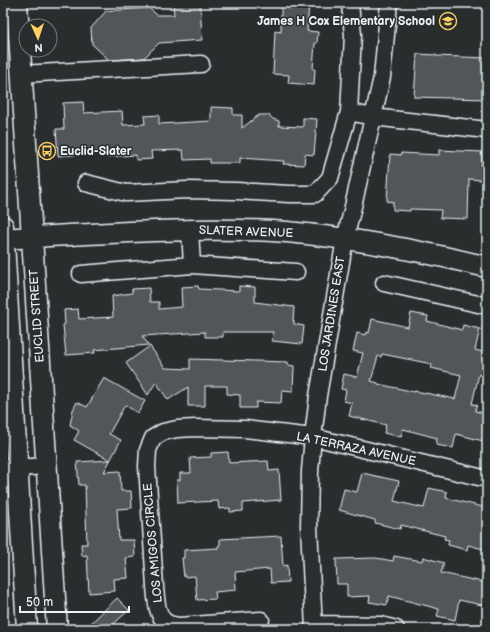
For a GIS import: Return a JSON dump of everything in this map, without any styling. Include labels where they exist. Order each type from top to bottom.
[{"type":"main road","name":"EUCLID STREET","points":[[17,3],[57,629]]},
{"type":"main road","name":"SLATER AVENUE","points":[[3,234],[32,237],[190,230],[287,232],[345,239],[450,258],[487,267]]},
{"type":"main road","points":[[3,234],[10,468],[27,629]]},
{"type":"street","points":[[86,184],[126,193],[188,190],[316,194],[330,178],[349,112],[353,35],[350,3]]},
{"type":"street","name":"LOS JARDINES EAST","points":[[314,627],[309,526],[310,471],[313,437],[318,396],[345,239],[382,77],[389,3]]},
{"type":"street","points":[[21,74],[201,64]]},
{"type":"street","points":[[349,112],[373,117],[487,130]]},
{"type":"street","points":[[190,230],[192,265]]},
{"type":"street","points":[[81,274],[192,265],[296,272]]},
{"type":"street","points":[[384,283],[487,306]]},
{"type":"street","name":"LA TERRAZA AVENUE","points":[[153,438],[163,432],[177,429],[195,428],[245,429],[313,437],[487,479]]},
{"type":"street","name":"LOS AMIGOS CIRCLE","points":[[153,438],[148,450],[147,466],[155,586],[157,604],[161,617],[166,623],[179,626],[261,620]]},
{"type":"street","points":[[10,468],[46,466]]},
{"type":"street","points":[[314,627],[381,625],[396,629]]},
{"type":"building","points":[[173,3],[200,3],[202,40],[159,43],[144,58],[109,60],[92,44],[91,28],[106,11],[149,8],[157,15],[174,15]]},
{"type":"building","points":[[281,3],[309,3],[307,31],[318,32],[317,43],[315,43],[313,69],[315,69],[314,85],[288,83],[289,75],[273,74],[275,31],[281,32]]},
{"type":"building","points":[[417,54],[487,58],[487,99],[414,97]]},
{"type":"building","points":[[83,102],[84,113],[122,111],[123,125],[145,124],[144,116],[159,115],[159,124],[211,121],[211,107],[233,108],[233,115],[242,115],[242,128],[259,115],[269,115],[273,119],[279,121],[279,126],[303,127],[303,118],[317,119],[314,155],[305,154],[304,165],[283,164],[284,161],[240,158],[240,163],[210,163],[210,159],[184,160],[183,150],[151,151],[152,159],[136,160],[136,155],[106,157],[105,151],[58,156],[56,129],[64,129],[63,103]]},
{"type":"building","points":[[439,150],[482,152],[481,180],[469,179],[468,219],[440,218],[441,210],[393,210],[393,202],[387,201],[390,154],[401,155],[401,153],[439,155]]},
{"type":"building","points":[[198,286],[199,289],[239,291],[239,286],[255,287],[255,302],[294,307],[294,324],[304,326],[302,344],[272,341],[273,332],[223,332],[223,337],[205,337],[205,332],[142,336],[149,345],[94,350],[95,353],[66,355],[63,325],[65,324],[64,310],[78,309],[79,319],[113,317],[112,296],[132,293],[132,289],[149,288],[150,302],[159,302],[159,309],[182,307],[181,287]]},
{"type":"building","points":[[411,313],[428,316],[427,321],[462,330],[463,325],[480,329],[475,350],[487,353],[487,360],[483,376],[479,374],[472,404],[477,405],[475,411],[487,414],[487,442],[456,434],[453,448],[436,445],[437,438],[403,429],[401,437],[384,433],[386,425],[349,416],[352,403],[344,401],[346,390],[341,389],[344,374],[357,377],[363,353],[353,351],[357,333],[366,335],[367,332],[369,333],[372,319],[408,327]],"holes":[[[382,354],[432,364],[431,368],[461,375],[455,399],[415,392],[378,384],[371,381],[378,356],[381,357]]]},
{"type":"building","points":[[150,346],[165,368],[190,369],[190,359],[288,362],[288,365],[294,366],[293,391],[282,390],[281,403],[256,402],[256,408],[240,408],[240,395],[227,394],[227,386],[205,386],[205,406],[188,406],[188,387],[168,400],[156,382],[148,395],[126,363]]},
{"type":"building","points":[[104,378],[145,401],[138,413],[125,405],[109,434],[121,440],[104,472],[120,471],[121,491],[131,491],[132,508],[117,509],[119,540],[134,540],[135,557],[126,558],[128,578],[114,579],[115,591],[89,593],[87,555],[82,556],[81,544],[87,544],[85,485],[79,485],[77,462],[110,460],[74,440],[79,431],[70,425],[73,410],[77,402],[87,407]]},
{"type":"building","points":[[228,452],[229,463],[268,461],[269,471],[279,470],[281,500],[243,503],[243,511],[230,512],[230,508],[219,509],[218,501],[178,503],[177,480],[180,480],[180,473],[191,473],[190,458],[211,457],[211,453]]},
{"type":"building","points":[[362,473],[399,481],[394,501],[424,508],[429,488],[447,492],[446,498],[487,508],[487,550],[468,545],[467,550],[448,545],[449,540],[444,539],[445,536],[401,525],[400,529],[375,523],[375,520],[339,510],[344,489],[357,492]]},
{"type":"building","points":[[281,536],[283,566],[287,565],[288,582],[271,583],[270,569],[235,572],[236,590],[215,592],[216,599],[197,600],[195,576],[184,577],[182,558],[184,558],[184,550],[218,548],[220,545],[220,539]]},
{"type":"building","points":[[394,556],[422,561],[423,557],[444,563],[441,573],[487,583],[487,606],[459,600],[455,620],[437,616],[439,609],[389,596],[387,605],[369,602],[370,596],[347,597],[347,584],[337,584],[336,559],[376,558],[393,561]]},
{"type":"building","points":[[117,598],[129,610],[108,629],[85,629]]},
{"type":"place","name":"James H Cox Elementary School","points":[[448,21]]},
{"type":"place","name":"Euclid-Slater","points":[[47,151]]}]
